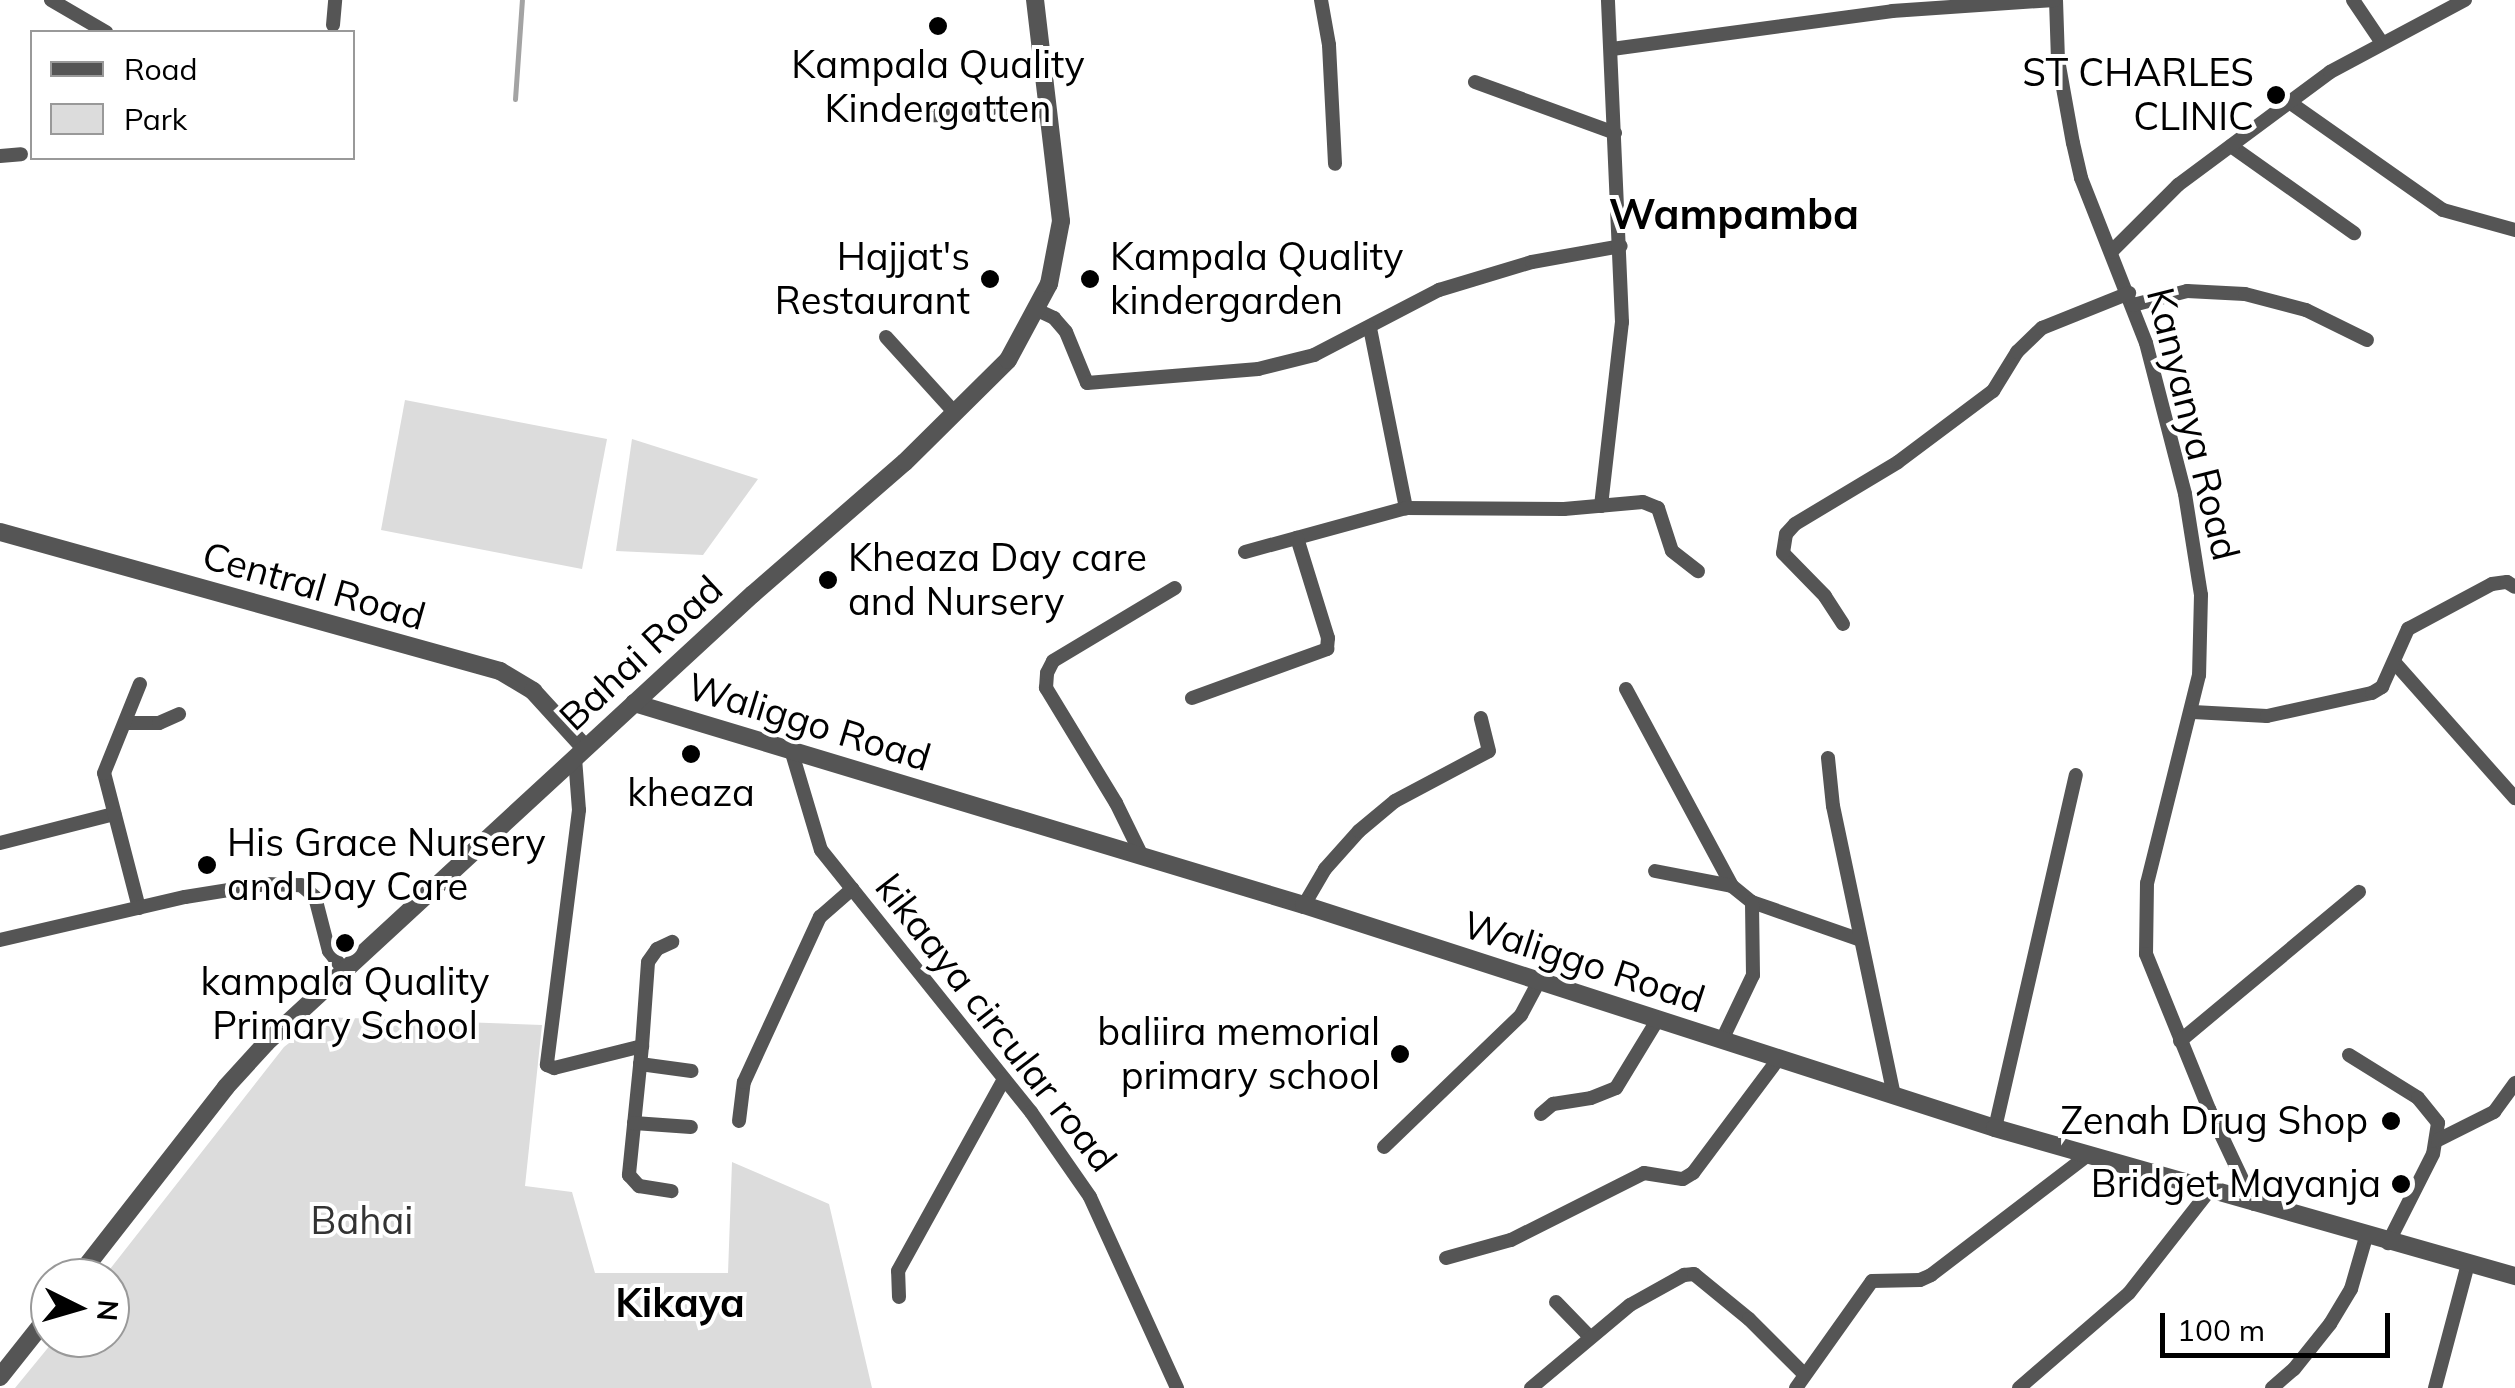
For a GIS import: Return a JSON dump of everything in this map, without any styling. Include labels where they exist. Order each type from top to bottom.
[{"type":"street","points":[[51,0],[103,30]]},
{"type":"street","points":[[332,24],[335,0]]},
{"type":"street","name":"Bahai Road","points":[[93,1258],[226,1087],[344,969],[634,702],[905,462],[1008,360],[1037,310],[1058,253],[1061,220],[1035,0]]},
{"type":"street","points":[[1321,0],[1330,45],[1336,164]]},
{"type":"street","points":[[1601,506],[1622,322],[1608,0]]},
{"type":"street","points":[[1612,49],[1892,11],[2055,0]]},
{"type":"street","name":"Kanyanya Road","points":[[2055,0],[2058,60],[2072,143],[2081,178],[2131,299],[2181,477],[2197,560],[2202,635],[2194,712],[2144,907],[2146,954],[2180,1041],[2254,1204]]},
{"type":"street","points":[[2352,0],[2382,43]]},
{"type":"street","points":[[2112,252],[2156,204],[2330,72],[2464,0]]},
{"type":"street","points":[[1475,82],[1615,133]]},
{"type":"street","points":[[2292,104],[2443,210],[2515,230]]},
{"type":"street","points":[[912,116],[1048,112]]},
{"type":"street","points":[[2230,146],[2354,234]]},
{"type":"street","points":[[0,156],[21,154]]},
{"type":"street","points":[[1037,310],[1054,318],[1066,332],[1087,383],[1258,369],[1314,355],[1439,290],[1505,269],[1621,246]]},
{"type":"street","points":[[1844,624],[1826,596],[1783,553],[1786,534],[1898,462],[1993,392],[2017,352],[2042,328],[2131,299],[2187,291],[2245,294],[2306,310],[2367,340]]},
{"type":"street","points":[[1370,328],[1406,508]]},
{"type":"street","points":[[886,337],[954,412]]},
{"type":"street","points":[[1245,552],[1406,508],[1653,504],[1668,544],[1698,571]]},
{"type":"street","name":"Central Road","points":[[0,532],[500,672],[533,691],[580,753]]},
{"type":"street","points":[[1192,698],[1327,649],[1328,638],[1296,538]]},
{"type":"street","points":[[2194,712],[2268,716],[2356,698],[2382,688],[2408,630],[2492,584],[2507,582],[2515,586]]},
{"type":"street","points":[[1142,856],[1109,790],[1046,688],[1046,672],[1052,662],[1176,588]]},
{"type":"street","points":[[2395,662],[2515,798]]},
{"type":"street","points":[[139,908],[104,774],[128,723],[140,684]]},
{"type":"street","points":[[1626,689],[1732,886],[1752,902],[1862,940]]},
{"type":"street","name":"Waliggo Road","points":[[634,702],[792,754],[1304,905],[1995,1128],[2366,1237],[2515,1276]]},
{"type":"street","points":[[128,723],[158,722],[179,714]]},
{"type":"street","points":[[1304,905],[1324,869],[1383,811],[1489,751],[1481,718]]},
{"type":"street","points":[[580,753],[579,810],[547,1065],[554,1068],[642,1046]]},
{"type":"street","name":"kikaaya circular road","points":[[792,754],[814,834],[828,861],[1004,1079],[1090,1197],[1177,1388]]},
{"type":"street","points":[[1828,758],[1894,1095]]},
{"type":"street","points":[[1995,1128],[2076,775]]},
{"type":"street","points":[[0,844],[114,814]]},
{"type":"street","points":[[1655,871],[1732,886]]},
{"type":"street","points":[[0,940],[266,884],[300,885],[315,897],[329,951],[344,969]]},
{"type":"street","points":[[739,1121],[744,1082],[820,917],[852,889]]},
{"type":"street","points":[[2180,1041],[2359,892]]},
{"type":"street","points":[[1722,1040],[1752,975],[1752,902]]},
{"type":"street","points":[[672,942],[657,949],[648,962],[630,1182],[672,1191]]},
{"type":"street","points":[[1384,1147],[1521,1015],[1539,981]]},
{"type":"street","points":[[1541,1114],[1553,1104],[1591,1098],[1616,1088],[1658,1019]]},
{"type":"street","points":[[2349,1055],[2418,1098],[2438,1123],[2438,1140],[2388,1243]]},
{"type":"street","points":[[1446,1258],[1510,1240],[1644,1173],[1684,1178],[1693,1174],[1778,1058]]},
{"type":"street","points":[[640,1064],[692,1071]]},
{"type":"street","points":[[898,1298],[898,1270],[1004,1079]]},
{"type":"street","points":[[2438,1140],[2494,1112],[2515,1083]]},
{"type":"street","points":[[634,1124],[691,1128]]},
{"type":"street","points":[[1530,1388],[1630,1305],[1684,1275],[1694,1274],[1749,1319],[1801,1382],[1872,1281],[1920,1280],[1931,1274],[2088,1155]]},
{"type":"street","points":[[2019,1388],[2130,1294],[2209,1191]]},
{"type":"street","points":[[2272,1388],[2294,1370],[2330,1324],[2351,1288],[2366,1237]]},
{"type":"street","points":[[2435,1388],[2468,1264]]},
{"type":"street","points":[[1556,1302],[1589,1336]]},
{"type":"street","points":[[0,1377],[30,1339]]},
{"type":"green space","points":[[405,400],[607,439],[582,569],[381,530]]},
{"type":"green space","points":[[632,439],[758,479],[703,555],[616,551]]},
{"type":"green space","name":"Bahai","points":[[322,1017],[542,1025],[525,1186],[572,1192],[595,1273],[728,1273],[732,1162],[829,1204],[872,1388],[15,1388],[40,1358],[130,1358],[130,1258],[119,1258],[284,1047]]},
{"type":"waterway","points":[[515,99],[522,0]]},
{"type":"place","name":"Kampala Quality Kindergatten","points":[[938,26]]},
{"type":"place","name":"ST CHARLES CLINIC","points":[[2276,95]]},
{"type":"place","name":"Hajjat's Restaurant","points":[[990,279]]},
{"type":"place","name":"Kampala Quality kindergarden","points":[[1090,279]]},
{"type":"place","name":"Kheaza Day care and Nursery","points":[[828,580]]},
{"type":"place","name":"kheaza","points":[[691,754]]},
{"type":"place","name":"His Grace Nursery and Day Care","points":[[207,865]]},
{"type":"place","name":"kampala Quality Primary School","points":[[345,943]]},
{"type":"place","name":"baliira memorial primary school","points":[[1400,1054]]},
{"type":"place","name":"Zenah Drug Shop","points":[[2391,1121]]},
{"type":"place","name":"Bridget Mayanja","points":[[2401,1184]]},
{"type":"district","name":"Wampamba","points":[[1734,214]]},
{"type":"district","name":"Kikaya","points":[[680,1302]]}]
